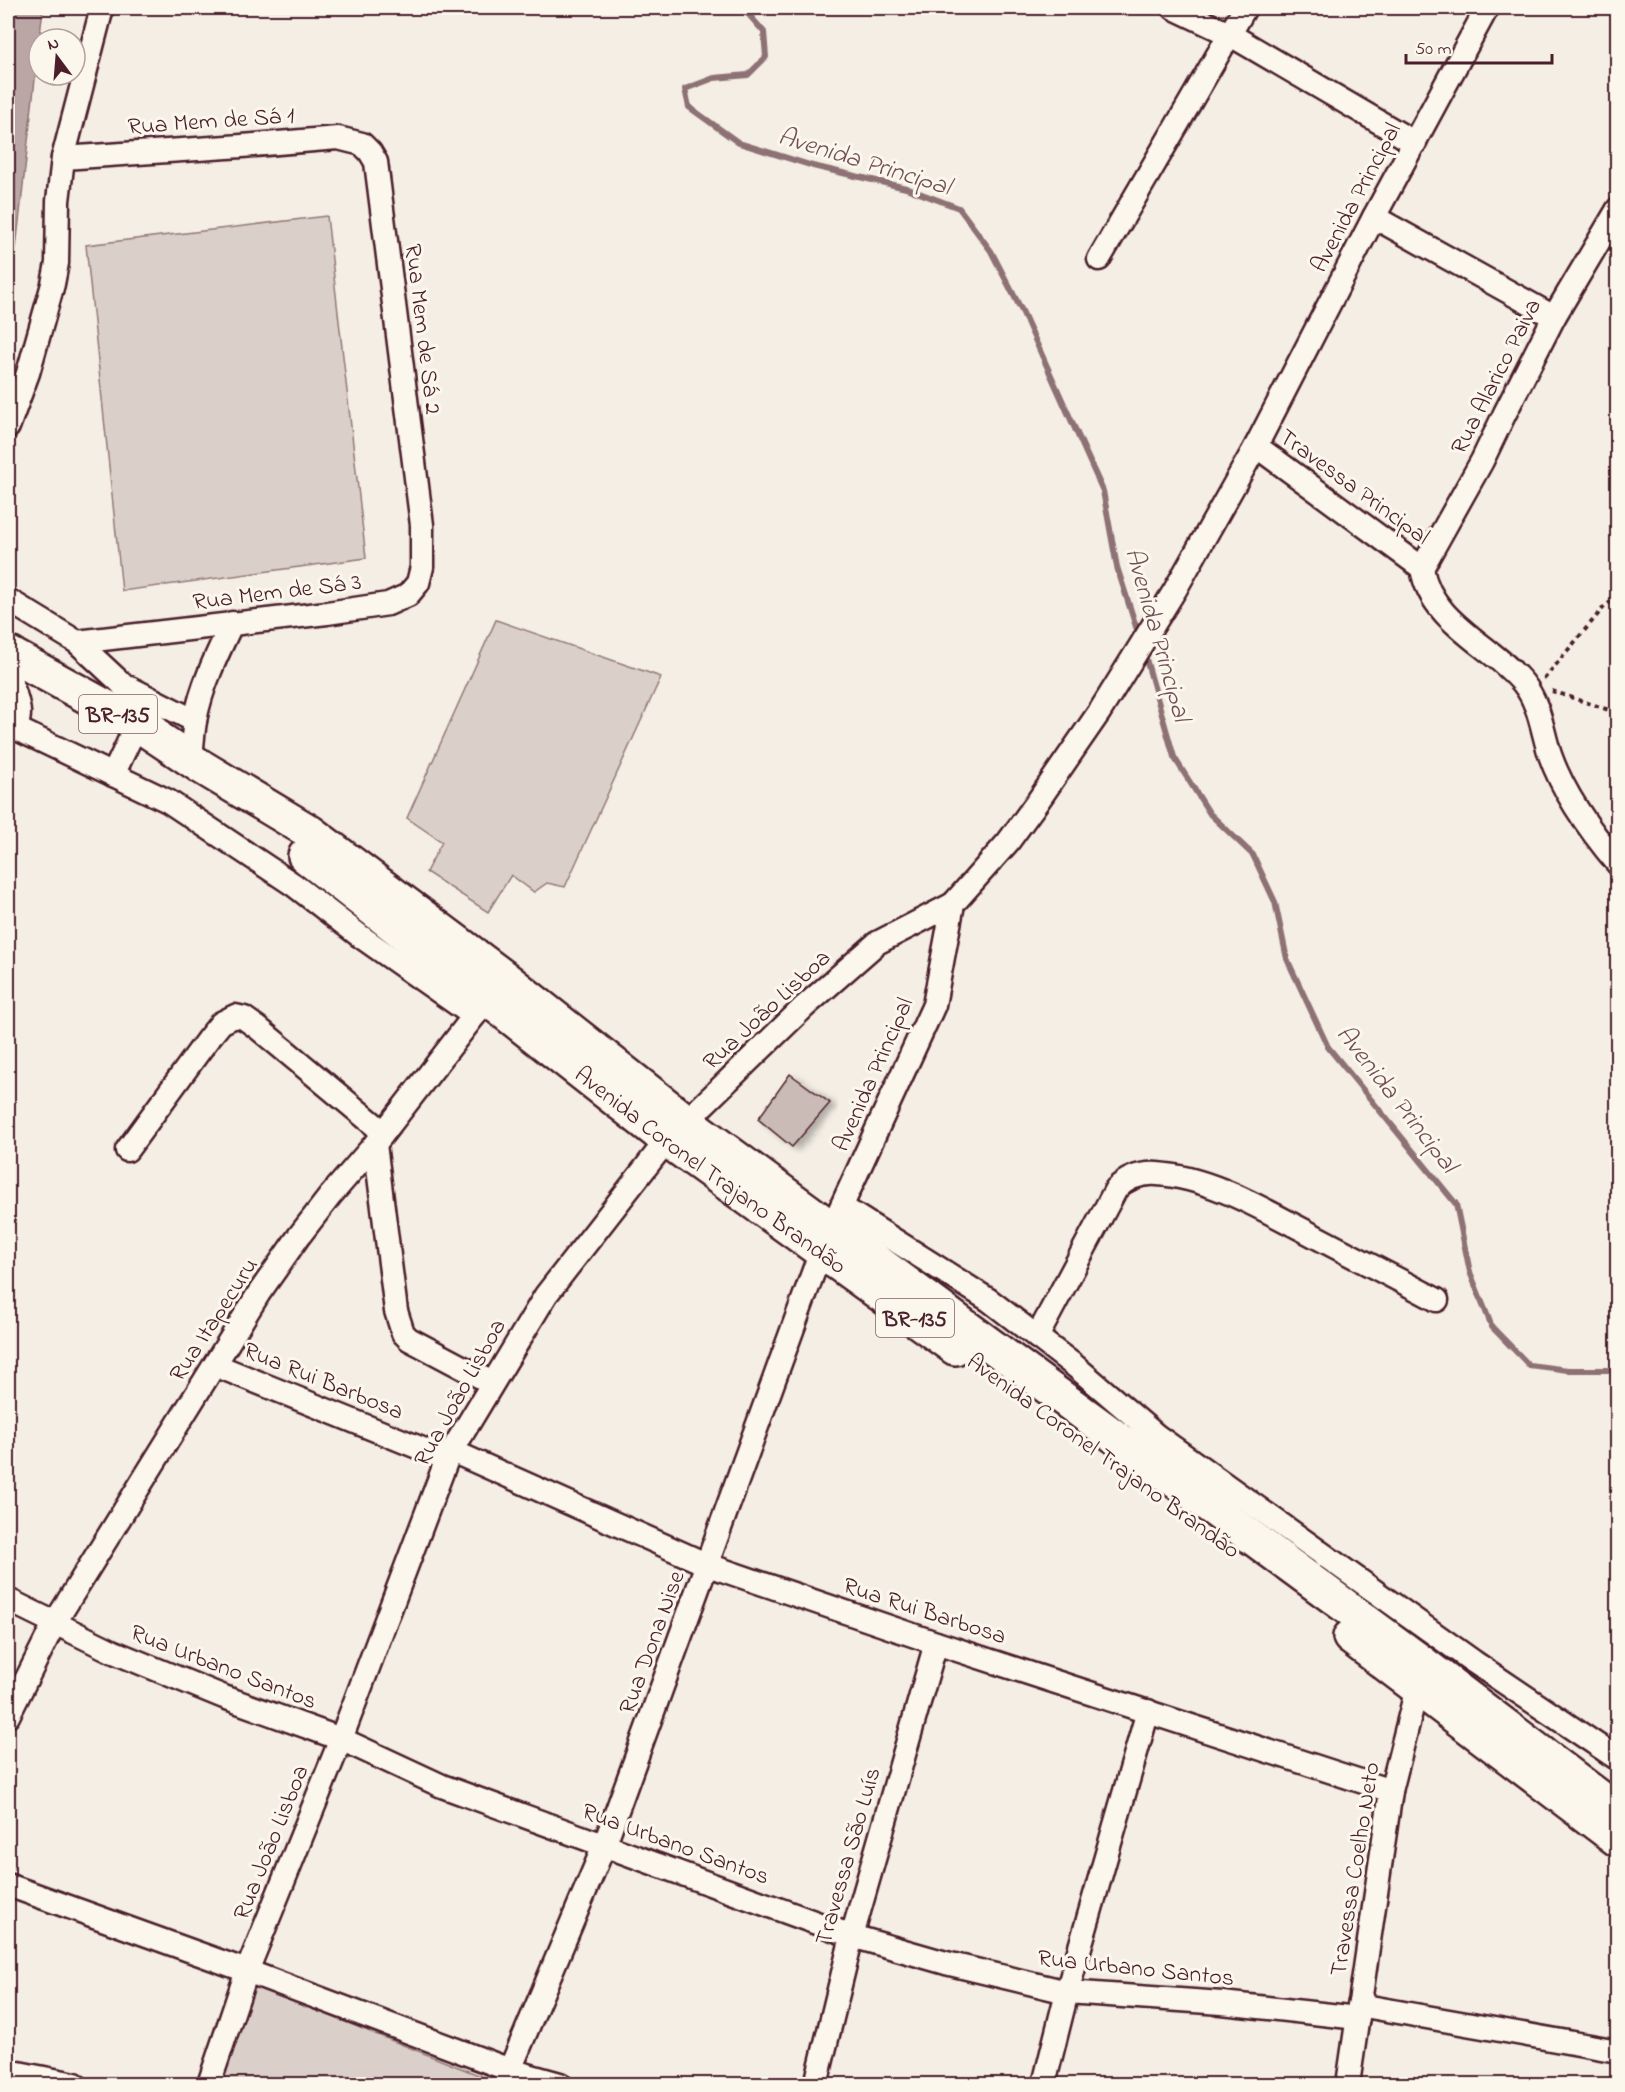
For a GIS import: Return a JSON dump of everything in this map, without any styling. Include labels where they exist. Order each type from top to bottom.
[{"type":"main road","name":"Avenida Coronel Trajano Brandão","points":[[8,653],[136,724],[225,781],[258,818],[487,997],[677,1130],[832,1229],[1217,1536],[1617,1811]]},
{"type":"main road","name":"Avenida Coronel Trajano Brandão","points":[[1420,1676],[1617,1840]]},
{"type":"street","points":[[8,427],[28,373],[53,284],[57,263],[58,201],[63,158],[102,8]]},
{"type":"street","points":[[1174,8],[1229,34],[1415,143]]},
{"type":"street","points":[[1099,259],[1245,8]]},
{"type":"street","name":"Avenida Principal","points":[[832,1229],[934,1005],[953,904],[1020,826],[1100,711],[1175,590],[1256,446],[1374,217],[1487,8]]},
{"type":"street","name":"Rua Mem de Sá 1","points":[[63,158],[338,138],[362,144]]},
{"type":"street","name":"Rua Mem de Sá 2","points":[[362,144],[370,152],[375,162],[422,525]]},
{"type":"street","name":"Rua Alarico Paiva","points":[[1422,568],[1482,461],[1554,317],[1617,209]]},
{"type":"street","points":[[1374,217],[1554,317]]},
{"type":"street","name":"Travessa Principal","points":[[1256,446],[1422,568]]},
{"type":"street","name":"Rua Mem de Sá 3","points":[[77,642],[388,604],[399,600],[414,588],[421,575],[422,525]]},
{"type":"street","points":[[1422,568],[1424,581],[1437,606],[1530,684],[1550,756],[1563,784],[1595,837],[1617,864]]},
{"type":"street","points":[[8,600],[77,642],[121,683],[184,755]]},
{"type":"street","points":[[184,755],[209,674],[232,623]]},
{"type":"street","points":[[8,674],[20,711],[20,719],[11,730],[168,801],[294,885],[360,936],[487,997]]},
{"type":"street","points":[[121,683],[195,721]]},
{"type":"street","points":[[113,775],[136,724]]},
{"type":"street","name":"Rua João Lisboa","points":[[209,2085],[247,1971],[341,1739],[450,1455],[546,1295],[677,1130],[804,1007],[877,943],[953,904]]},
{"type":"street","name":"Rua Itapecuru","points":[[8,1716],[54,1624],[259,1293],[299,1236],[379,1138],[487,997]]},
{"type":"street","points":[[127,1150],[221,1023],[235,1016],[244,1018],[258,1028],[379,1138],[396,1311],[403,1333],[420,1346],[492,1383]]},
{"type":"street","points":[[1037,1337],[1116,1189],[1134,1176],[1145,1174],[1158,1174],[1216,1188],[1254,1205],[1437,1300]]},
{"type":"street","name":"Avenida Coronel Trajano Brandão","points":[[832,1229],[989,1300],[1157,1436],[1474,1662],[1617,1759]]},
{"type":"street","name":"Rua Dona Nise","points":[[507,2077],[604,1846],[832,1229]]},
{"type":"street","name":"Rua Rui Barbosa","points":[[215,1365],[450,1455],[708,1565],[936,1643],[1391,1791]]},
{"type":"street","name":"Rua Urbano Santos","points":[[8,1600],[114,1652],[224,1697],[341,1739],[442,1786],[852,1936],[957,1966],[1066,1992],[1358,2012],[1617,2051]]},
{"type":"street","name":"Travessa São Luís","points":[[816,2085],[852,1936],[936,1643]]},
{"type":"street","name":"Travessa Coelho Neto","points":[[1348,2085],[1391,1791],[1420,1676]]},
{"type":"street","points":[[1044,2085],[1066,1992],[1148,1711]]},
{"type":"street","points":[[8,1885],[247,1971],[507,2077],[560,2085]]},
{"type":"street","points":[[8,2072],[75,2085]]},
{"type":"path","points":[[1617,596],[1530,684],[1617,712]]},
{"type":"shaded area","points":[[8,8],[43,8],[41,27],[27,27],[27,87],[34,87],[16,248],[8,269]]},
{"type":"shaded area","points":[[327,216],[366,558],[122,591],[86,245]]},
{"type":"shaded area","points":[[496,620],[661,677],[565,887],[547,883],[534,892],[511,875],[488,912],[426,872],[442,842],[407,818]]},
{"type":"shaded area","points":[[252,1985],[486,2078],[484,2084],[220,2084]]},
{"type":"building","points":[[790,1074],[830,1103],[792,1147],[758,1119]]},
{"type":"waterway","name":"Avenida Principal","points":[[743,8],[764,32],[766,57],[748,75],[714,78],[685,89],[689,107],[739,143],[813,166],[906,188],[959,208],[991,251],[1023,313],[1103,491],[1117,567],[1139,636]]},
{"type":"waterway","name":"Avenida Principal","points":[[1144,652],[1174,757],[1210,814],[1253,855],[1275,902],[1287,959],[1328,1047],[1456,1204],[1470,1272],[1492,1327],[1529,1365],[1568,1370],[1618,1370]]}]
